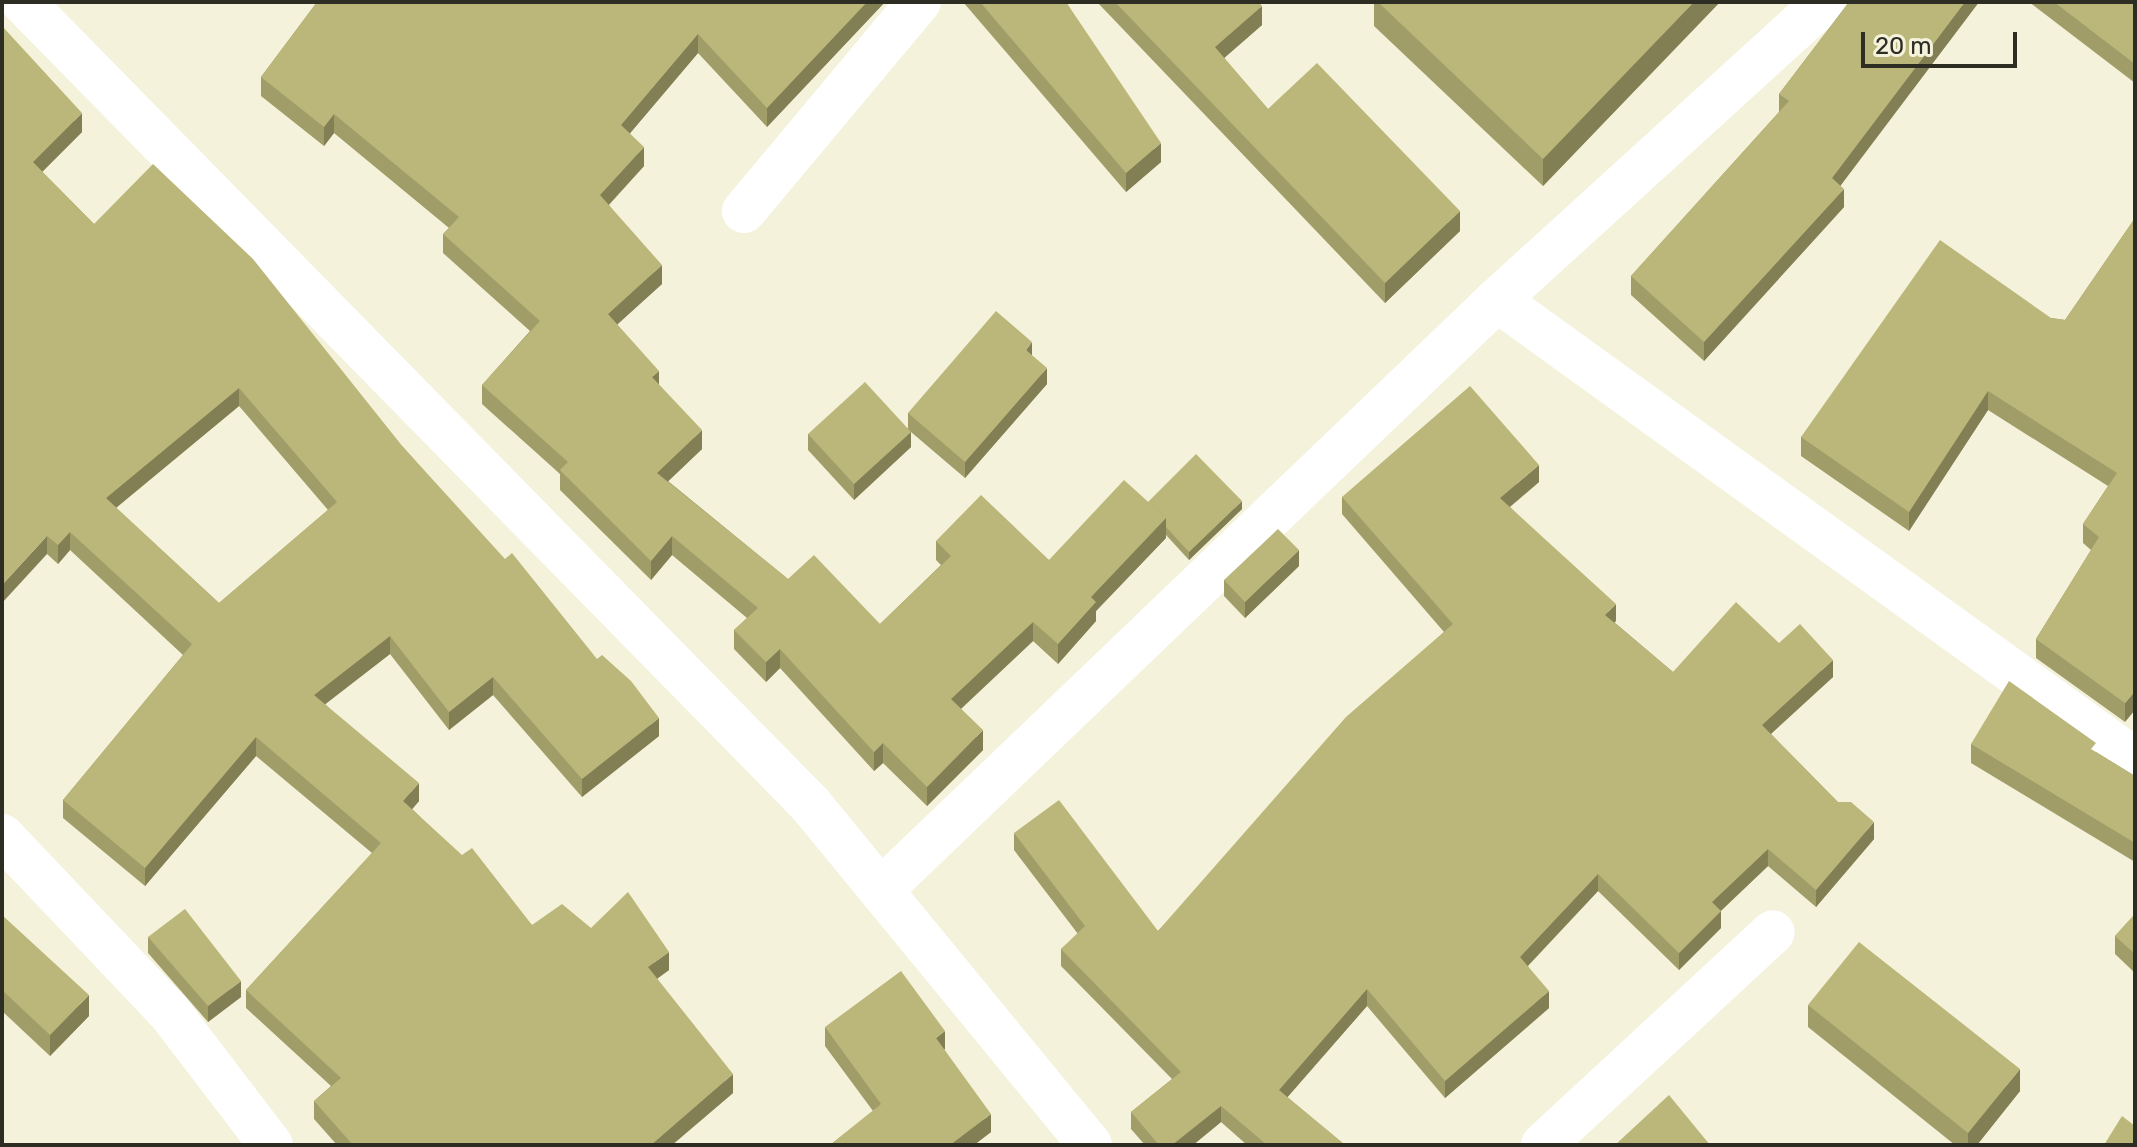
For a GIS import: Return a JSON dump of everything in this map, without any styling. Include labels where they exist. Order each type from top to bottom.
[{"type":"street","points":[[23,2],[799,793],[883,888],[1078,1141]]},
{"type":"street","points":[[744,211],[919,2]]},
{"type":"street","points":[[883,888],[1497,300],[1825,2]]},
{"type":"street","points":[[1497,300],[2135,760]]},
{"type":"street","points":[[2,836],[170,1013],[271,1145]]},
{"type":"street","points":[[1543,1145],[1773,932]]},
{"type":"building","points":[[317,2],[867,2],[767,108],[698,34],[621,125],[644,147],[600,195],[662,265],[608,314],[659,371],[652,377],[702,430],[657,473],[788,579],[814,555],[880,624],[951,556],[936,541],[981,495],[1049,560],[1124,480],[1166,518],[1091,597],[1096,602],[1058,644],[1033,622],[951,699],[983,730],[927,787],[883,743],[874,752],[780,649],[766,662],[734,630],[758,608],[672,536],[651,561],[560,470],[568,462],[482,385],[540,321],[443,234],[459,217],[334,114],[324,127],[261,77]]},
{"type":"building","points":[[980,2],[1066,2],[1161,143],[1126,173]]},
{"type":"building","points":[[1115,2],[1259,2],[1262,6],[1215,47],[1268,109],[1317,63],[1460,211],[1385,283]]},
{"type":"building","points":[[1378,2],[1694,2],[1543,159]]},
{"type":"building","points":[[1849,2],[1965,2],[1832,178],[1844,189],[1704,342],[1631,276],[1789,101],[1779,94]]},
{"type":"building","points":[[2054,2],[2135,2],[2135,64]]},
{"type":"building","points":[[2,26],[82,113],[33,162],[94,224],[153,164],[253,259],[403,447],[505,559],[512,553],[597,659],[602,655],[631,681],[659,718],[582,779],[493,677],[449,712],[390,636],[314,695],[419,783],[403,801],[462,855],[472,848],[532,925],[562,904],[591,928],[628,892],[669,952],[648,967],[733,1074],[651,1145],[353,1145],[314,1101],[341,1078],[246,990],[381,843],[256,737],[145,868],[63,800],[192,644],[70,532],[58,545],[47,536],[2,585]],"holes":[[[239,388],[337,502],[219,603],[106,498]]]},
{"type":"building","points":[[2135,218],[2135,691],[2125,703],[2036,639],[2099,537],[2083,524],[2117,473],[1988,391],[1909,512],[1801,437],[1940,240],[2051,318],[2065,320]]},
{"type":"building","points":[[996,311],[1032,342],[1026,350],[1047,368],[965,462],[908,413]]},
{"type":"building","points":[[865,382],[911,432],[854,484],[808,434]]},
{"type":"building","points":[[1470,386],[1539,465],[1500,498],[1616,604],[1605,615],[1673,672],[1736,602],[1779,643],[1800,624],[1833,660],[1762,725],[1838,802],[1851,802],[1874,822],[1816,890],[1768,849],[1712,902],[1721,911],[1679,953],[1598,874],[1520,957],[1549,991],[1445,1081],[1367,989],[1279,1090],[1345,1145],[1267,1145],[1221,1106],[1172,1145],[1159,1145],[1131,1112],[1181,1072],[1061,949],[1085,926],[1014,833],[1059,800],[1158,931],[1346,717],[1453,624],[1342,497]]},
{"type":"building","points":[[1196,454],[1242,501],[1189,552],[1166,527],[1166,518],[1148,502]]},
{"type":"building","points":[[1278,529],[1299,550],[1245,602],[1224,580]]},
{"type":"building","points":[[2009,681],[2096,743],[2091,749],[2135,776],[2135,843],[1971,744]]},
{"type":"building","points":[[185,909],[241,981],[208,1006],[148,937]]},
{"type":"building","points":[[2135,914],[2135,954],[2115,936]]},
{"type":"building","points":[[2,915],[89,995],[50,1035],[2,990]]},
{"type":"building","points":[[1859,942],[2020,1069],[1968,1133],[1808,1005]]},
{"type":"building","points":[[901,971],[945,1031],[936,1038],[991,1114],[950,1145],[830,1145],[881,1104],[825,1027]]},
{"type":"building","points":[[1669,1095],[1710,1145],[1615,1145]]},
{"type":"building","points":[[2122,1116],[2135,1126],[2135,1145],[2104,1145]]}]
